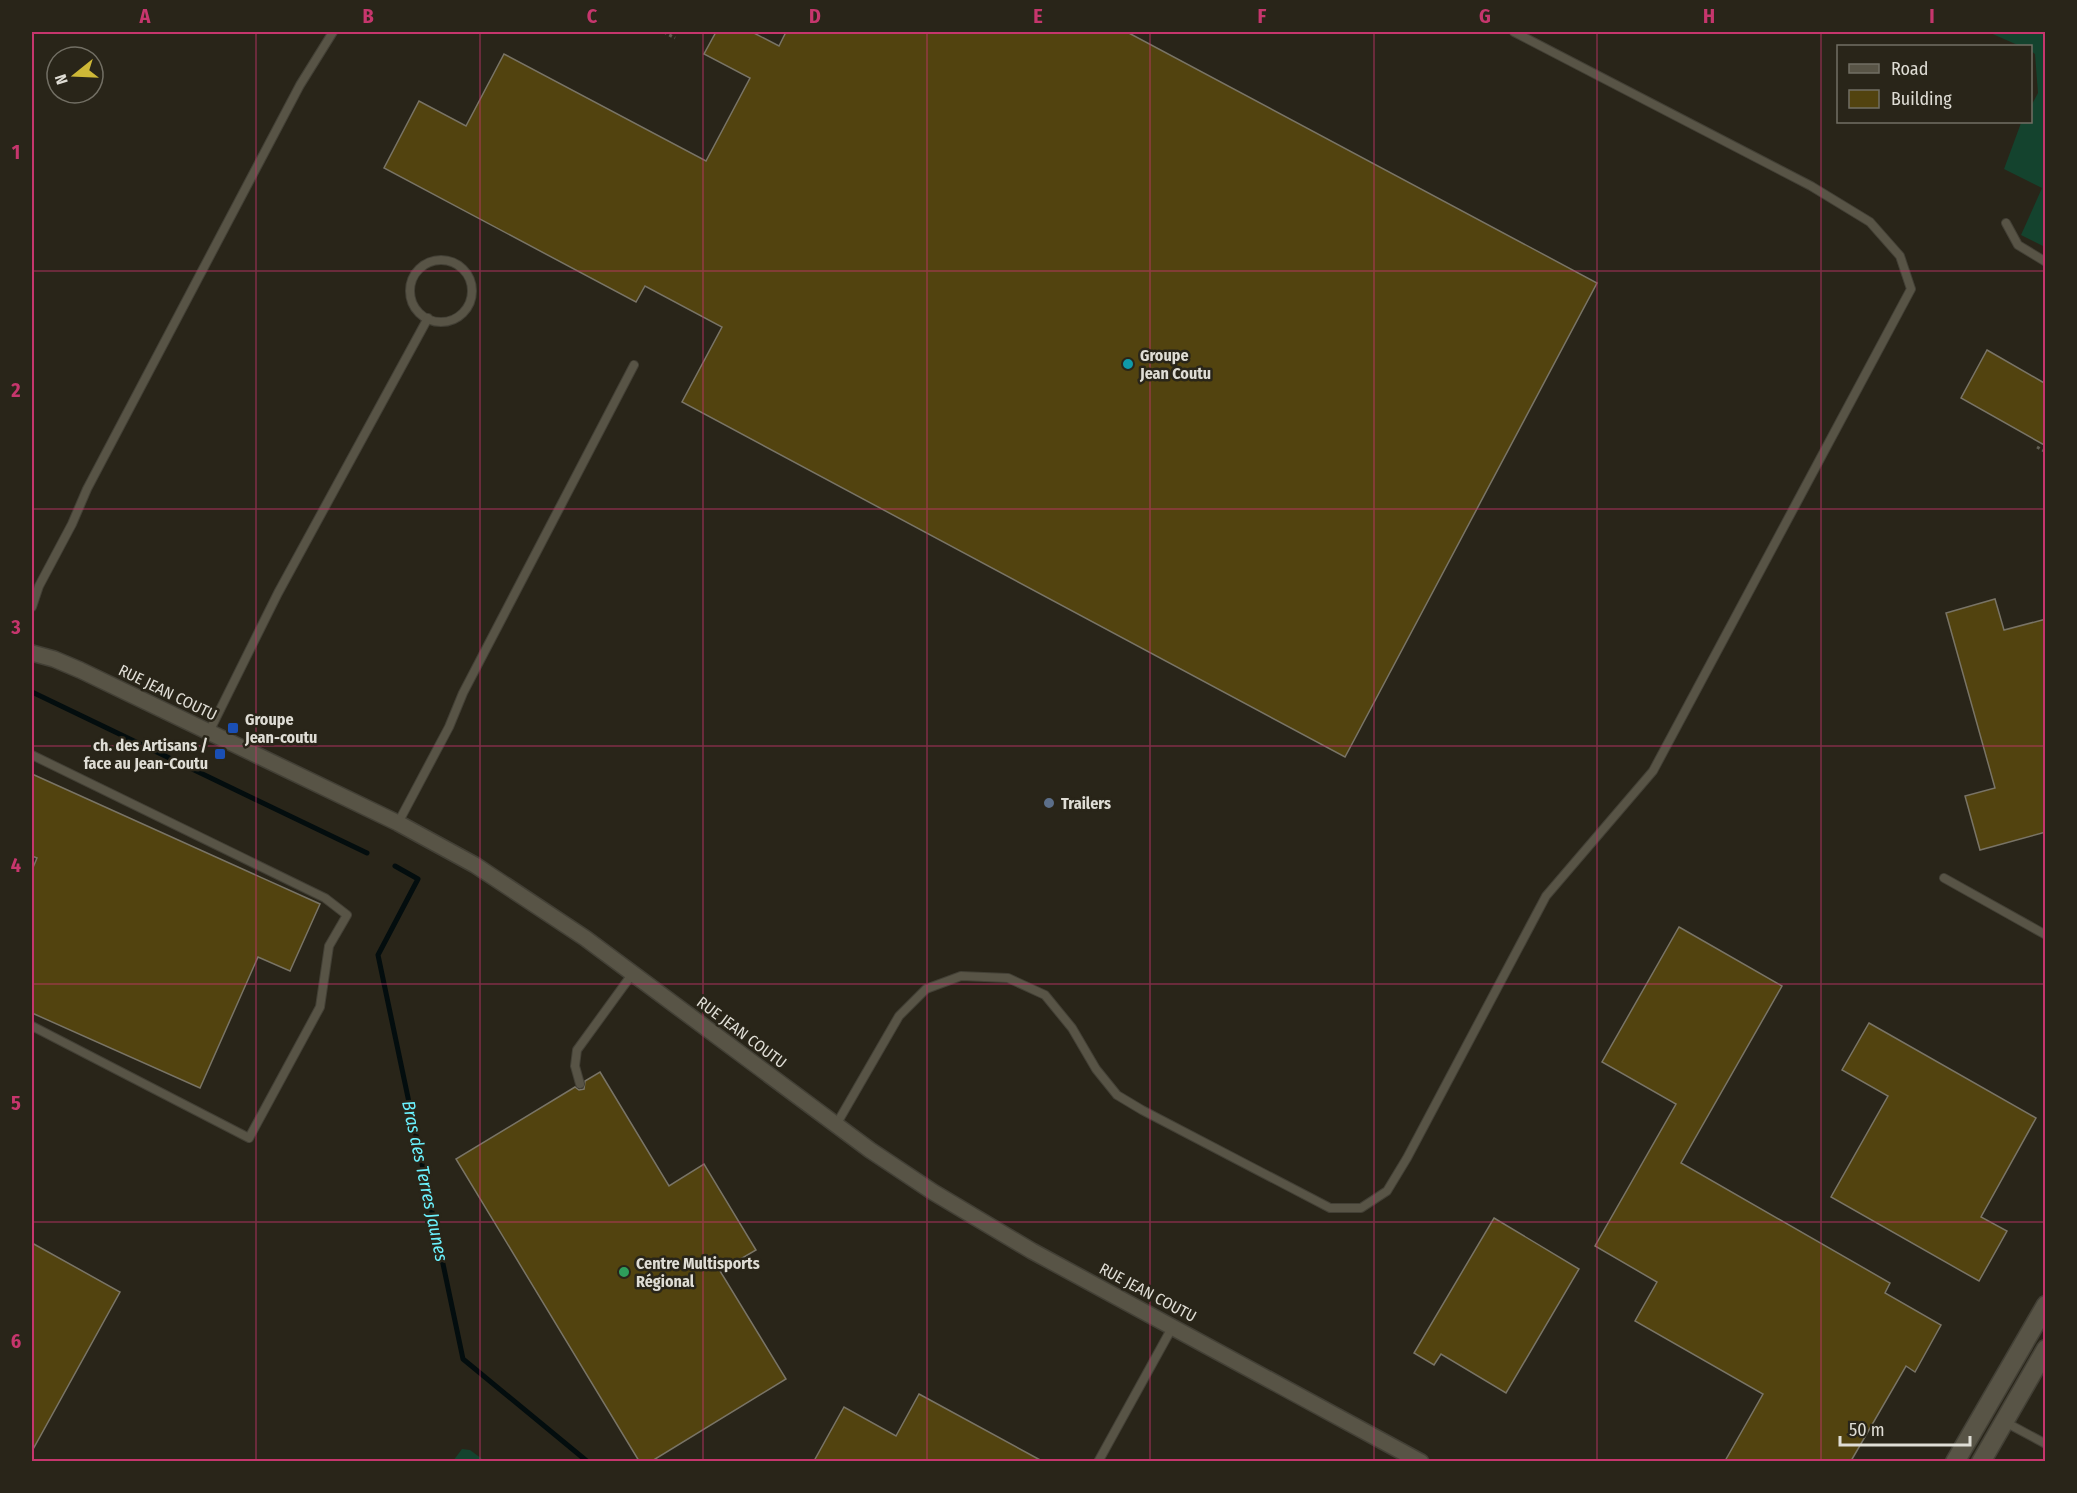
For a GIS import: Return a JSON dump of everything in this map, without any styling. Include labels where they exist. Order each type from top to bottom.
[{"type":"main road","points":[[1955,1461],[2046,1305]]},
{"type":"main road","points":[[1981,1461],[2046,1349]]},
{"type":"street","name":"RUE JEAN COUTU","points":[[32,653],[65,663],[398,823],[449,850],[516,891],[633,973],[836,1125],[963,1211],[1032,1251],[1420,1461]]},
{"type":"lane","points":[[32,607],[39,585],[72,524],[102,460],[300,85],[333,32]]},
{"type":"lane","points":[[836,1125],[899,1016],[926,989],[961,976],[1008,978],[1045,995],[1072,1028],[1096,1069],[1117,1095],[1330,1208],[1361,1208],[1387,1191],[1407,1158],[1546,896],[1653,771],[1911,290],[1900,256],[1870,222],[1811,186],[1514,32]]},
{"type":"lane","points":[[2006,223],[2018,245],[2046,261]]},
{"type":"lane","points":[[432,261],[453,262],[462,267],[472,285],[469,304],[456,318],[437,321],[428,318],[419,312],[413,303],[411,283],[416,273],[432,261]]},
{"type":"lane","points":[[209,732],[278,593],[428,318]]},
{"type":"lane","points":[[398,823],[634,365]]},
{"type":"lane","points":[[32,755],[325,898],[347,915],[329,946],[320,1007],[249,1138],[32,1026]]},
{"type":"lane","points":[[1944,878],[2046,935]]},
{"type":"lane","points":[[580,1084],[575,1066],[577,1050],[633,973]]},
{"type":"lane","points":[[1098,1461],[1173,1326]]},
{"type":"lane","points":[[2004,1422],[2046,1444]]},
{"type":"path","points":[[664,32],[675,38]]},
{"type":"path","points":[[2037,447],[2046,452]]},
{"type":"green space","points":[[1988,32],[2045,32],[2045,247],[2021,235],[2042,188],[2004,169],[2021,123],[2032,123],[2032,104],[2038,93],[2035,54],[2032,52],[2032,45],[2018,45]]},
{"type":"green space","points":[[462,1449],[470,1450],[485,1461],[453,1461]]},
{"type":"building","name":"Groupe Jean Coutu","points":[[716,32],[752,32],[779,46],[786,32],[1127,32],[1597,283],[1345,757],[682,402],[722,327],[645,286],[636,302],[384,168],[419,101],[466,126],[504,54],[706,161],[750,78],[704,54]]},
{"type":"building","points":[[1987,350],[2046,384],[2046,446],[1961,398]]},
{"type":"building","points":[[1995,599],[2004,630],[2046,619],[2046,832],[1980,850],[1965,796],[1995,788],[1946,613]]},
{"type":"building","points":[[32,774],[320,904],[290,971],[258,957],[200,1088],[32,1013],[32,870],[37,858],[32,856]]},
{"type":"building","points":[[1679,927],[1782,986],[1681,1163],[1890,1283],[1885,1293],[1941,1325],[1915,1372],[1906,1366],[1851,1461],[1725,1461],[1763,1394],[1635,1321],[1657,1282],[1595,1246],[1676,1104],[1602,1062]]},
{"type":"building","points":[[1869,1023],[2036,1118],[1981,1217],[2007,1231],[1979,1281],[1831,1197],[1888,1096],[1842,1070]]},
{"type":"building","points":[[600,1072],[669,1186],[704,1164],[756,1250],[720,1271],[786,1379],[652,1461],[639,1461],[456,1159],[575,1087],[579,1090],[584,1089],[585,1081]]},
{"type":"building","points":[[1494,1218],[1579,1269],[1506,1393],[1441,1354],[1434,1365],[1414,1353]]},
{"type":"building","points":[[32,1243],[120,1292],[32,1451]]},
{"type":"building","points":[[919,1394],[1042,1461],[814,1461],[844,1407],[896,1436]]},
{"type":"waterway","name":"Bras des Terres Jaunes","points":[[32,692],[367,853]]},
{"type":"waterway","name":"Bras des Terres Jaunes","points":[[395,866],[418,879],[378,955],[463,1359],[588,1462]]},
{"type":"place","name":"Groupe Jean Coutu","points":[[1128,364]]},
{"type":"place","name":"Groupe Jean-coutu","points":[[233,728]]},
{"type":"place","name":"ch. des Artisans / face au Jean-Coutu","points":[[220,754]]},
{"type":"place","name":"Trailers","points":[[1049,803]]},
{"type":"place","name":"Centre Multisports Régional","points":[[624,1272]]}]
